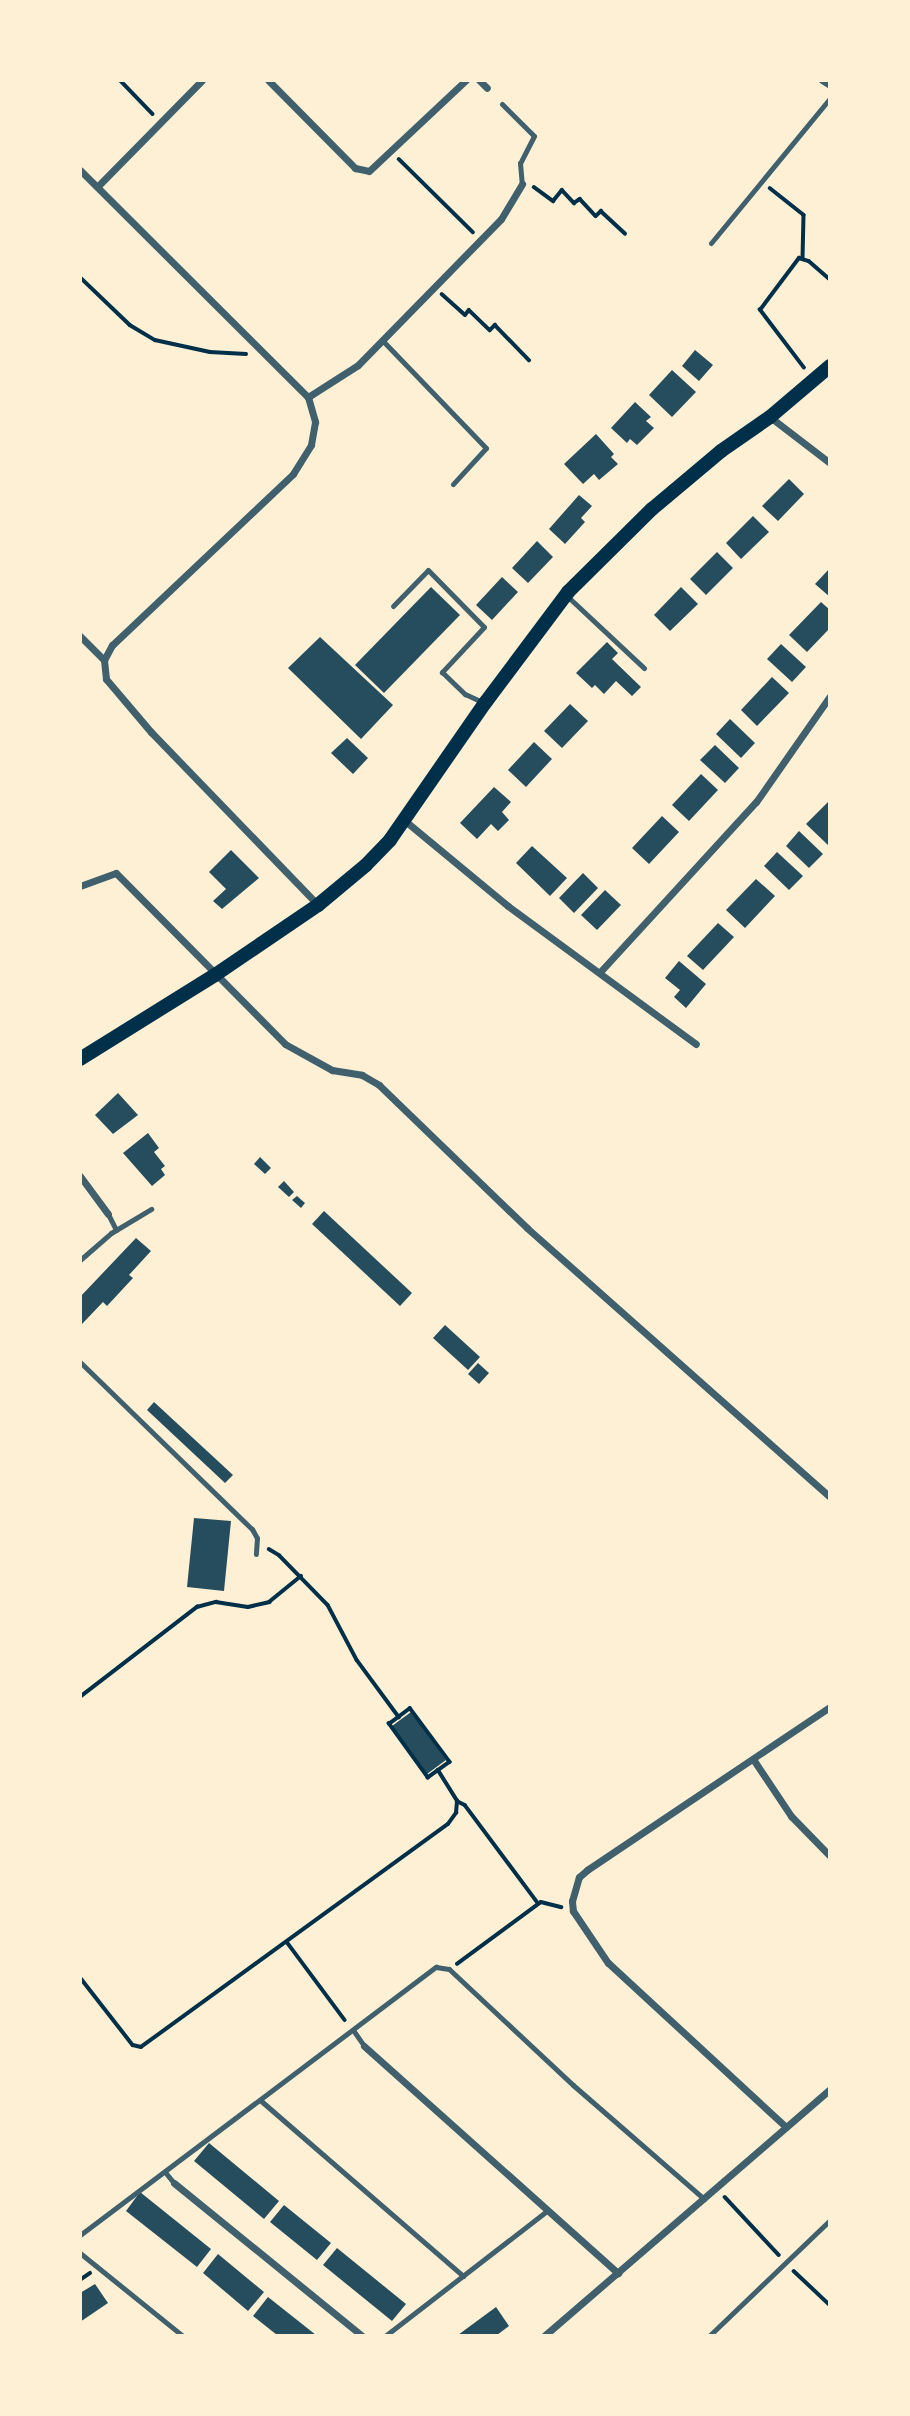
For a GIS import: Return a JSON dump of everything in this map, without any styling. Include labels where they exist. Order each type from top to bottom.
[{"type":"main road","points":[[80,1059],[215,975],[318,905],[366,865],[404,820],[485,703],[566,594],[652,509],[720,451],[770,417],[830,366]]},
{"type":"street","points":[[98,186],[202,80]]},
{"type":"street","points":[[268,80],[355,168],[369,171],[466,80]]},
{"type":"street","points":[[480,80],[487,88]]},
{"type":"street","points":[[822,80],[830,85]]},
{"type":"street","points":[[80,170],[308,397],[315,422],[311,445],[293,474],[112,645],[104,660],[106,679],[151,733],[318,905]]},
{"type":"street","points":[[308,397],[358,365],[501,219],[522,184]]},
{"type":"street","points":[[770,417],[830,463]]},
{"type":"street","points":[[80,636],[104,660]]},
{"type":"street","points":[[600,972],[756,802],[830,696]]},
{"type":"street","points":[[404,820],[508,906],[696,1044]]},
{"type":"street","points":[[80,886],[116,873],[290,1048],[332,1070],[362,1075],[379,1085],[527,1228],[830,1497]]},
{"type":"street","points":[[80,1177],[108,1214]]},
{"type":"street","points":[[786,2127],[608,1963],[573,1911],[574,1889],[587,1870],[830,1707]]},
{"type":"street","points":[[753,1759],[791,1816],[830,1856]]},
{"type":"street","points":[[364,2046],[618,2273]]},
{"type":"street","points":[[544,2336],[830,2089]]},
{"type":"street","points":[[174,2183],[362,2336]]},
{"type":"lane","points":[[711,243],[830,98]]},
{"type":"lane","points":[[502,104],[534,136],[520,163],[522,184]]},
{"type":"lane","points":[[382,340],[486,448],[453,484]]},
{"type":"lane","points":[[393,606],[428,570],[484,627],[442,672],[465,694],[485,703]]},
{"type":"lane","points":[[566,594],[644,668]]},
{"type":"lane","points":[[80,1260],[116,1230],[151,1209]]},
{"type":"lane","points":[[108,1214],[116,1230]]},
{"type":"lane","points":[[80,1362],[252,1529],[257,1543],[256,1554]]},
{"type":"lane","points":[[80,2235],[436,1967],[449,1969],[573,2085],[704,2199]]},
{"type":"lane","points":[[353,2030],[364,2046]]},
{"type":"lane","points":[[260,2100],[463,2276]]},
{"type":"lane","points":[[165,2172],[174,2183]]},
{"type":"lane","points":[[385,2336],[548,2210]]},
{"type":"lane","points":[[709,2336],[830,2220]]},
{"type":"lane","points":[[80,2253],[183,2336]]},
{"type":"path","points":[[120,80],[161,122]]},
{"type":"path","points":[[392,152],[480,239]]},
{"type":"path","points":[[761,181],[804,215],[803,258]]},
{"type":"path","points":[[522,184],[540,189],[553,201],[562,190],[575,203],[580,199],[596,216],[601,211],[625,233]]},
{"type":"path","points":[[803,258],[799,258],[760,310],[762,317],[814,380]]},
{"type":"path","points":[[803,258],[830,279]]},
{"type":"path","points":[[80,277],[130,326],[155,340],[211,352],[266,355]]},
{"type":"path","points":[[434,287],[465,315],[469,310],[490,330],[495,325],[529,360]]},
{"type":"path","points":[[257,1543],[279,1555],[328,1605],[357,1660],[399,1717]]},
{"type":"path","points":[[80,1698],[197,1607],[216,1602],[248,1606],[269,1602],[301,1576]]},
{"type":"path","points":[[410,1708],[450,1762],[438,1771],[428,1778],[389,1724],[410,1708]]},
{"type":"path","points":[[438,1771],[457,1801],[465,1805],[538,1903],[573,1911]]},
{"type":"path","points":[[80,1977],[133,2045],[141,2047],[449,1824],[456,1813],[457,1801]]},
{"type":"path","points":[[449,1969],[538,1903]]},
{"type":"path","points":[[286,1942],[353,2030]]},
{"type":"path","points":[[716,2187],[830,2305]]},
{"type":"building","points":[[695,350],[713,365],[699,381],[682,366]]},
{"type":"building","points":[[672,370],[696,392],[672,417],[649,395]]},
{"type":"building","points":[[635,402],[651,417],[646,421],[654,428],[637,445],[630,439],[627,443],[611,428]]},
{"type":"building","points":[[596,434],[614,454],[611,457],[618,464],[599,480],[594,474],[583,484],[564,464]]},
{"type":"building","points":[[789,479],[804,494],[778,521],[762,506]]},
{"type":"building","points":[[579,495],[592,506],[581,518],[585,522],[565,544],[549,529]]},
{"type":"building","points":[[753,516],[769,532],[741,559],[726,543]]},
{"type":"building","points":[[537,541],[553,557],[528,583],[512,568]]},
{"type":"building","points":[[717,552],[733,568],[706,595],[690,579]]},
{"type":"building","points":[[830,568],[830,597],[815,584]]},
{"type":"building","points":[[502,577],[518,592],[492,620],[476,605]]},
{"type":"building","points":[[431,587],[460,615],[384,693],[355,665]]},
{"type":"building","points":[[681,587],[698,604],[670,631],[654,615]]},
{"type":"building","points":[[821,602],[830,610],[830,628],[807,652],[789,635]]},
{"type":"building","points":[[320,637],[393,705],[361,739],[288,668]]},
{"type":"building","points":[[607,642],[618,653],[612,659],[641,687],[632,696],[616,681],[604,694],[595,685],[592,688],[576,673]]},
{"type":"building","points":[[781,644],[806,667],[792,682],[767,659]]},
{"type":"building","points":[[772,677],[789,693],[757,726],[741,710]]},
{"type":"building","points":[[570,704],[588,721],[562,748],[544,731]]},
{"type":"building","points":[[730,719],[755,743],[741,758],[716,734]]},
{"type":"building","points":[[347,738],[368,758],[353,774],[331,753]]},
{"type":"building","points":[[534,742],[552,759],[526,787],[508,770]]},
{"type":"building","points":[[715,745],[739,768],[725,783],[700,760]]},
{"type":"building","points":[[701,774],[718,790],[689,821],[672,805]]},
{"type":"building","points":[[494,787],[511,802],[502,812],[509,820],[498,831],[491,824],[477,839],[460,823]]},
{"type":"building","points":[[830,800],[830,847],[806,824]]},
{"type":"building","points":[[662,816],[679,832],[649,864],[632,848]]},
{"type":"building","points":[[799,831],[823,854],[809,868],[786,846]]},
{"type":"building","points":[[532,846],[567,878],[550,896],[516,863]]},
{"type":"building","points":[[231,850],[259,878],[222,909],[213,901],[226,889],[209,872]]},
{"type":"building","points":[[777,852],[803,876],[789,890],[764,866]]},
{"type":"building","points":[[583,873],[598,888],[574,913],[559,898]]},
{"type":"building","points":[[756,879],[775,896],[745,928],[726,910]]},
{"type":"building","points":[[605,890],[621,905],[597,930],[581,915]]},
{"type":"building","points":[[718,923],[734,937],[703,970],[687,956]]},
{"type":"building","points":[[679,961],[706,984],[686,1008],[674,997],[680,990],[665,978]]},
{"type":"building","points":[[118,1093],[138,1115],[113,1134],[95,1115]]},
{"type":"building","points":[[148,1133],[159,1148],[154,1152],[165,1166],[161,1169],[165,1175],[152,1186],[123,1153]]},
{"type":"building","points":[[260,1157],[271,1168],[265,1174],[254,1164]]},
{"type":"building","points":[[284,1181],[294,1192],[289,1197],[278,1187]]},
{"type":"building","points":[[297,1196],[305,1203],[301,1208],[292,1200]]},
{"type":"building","points":[[324,1211],[412,1293],[400,1306],[312,1224]]},
{"type":"building","points":[[136,1238],[151,1251],[129,1275],[133,1278],[107,1306],[103,1302],[82,1324],[80,1297]]},
{"type":"building","points":[[445,1325],[480,1357],[468,1370],[433,1338]]},
{"type":"building","points":[[478,1363],[489,1373],[479,1384],[468,1374]]},
{"type":"building","points":[[154,1402],[233,1475],[225,1483],[147,1410]]},
{"type":"building","points":[[194,1518],[231,1521],[224,1591],[187,1587]]},
{"type":"building","points":[[411,1712],[446,1760],[427,1774],[392,1726]]},
{"type":"building","points":[[209,2143],[279,2201],[264,2219],[194,2161]]},
{"type":"building","points":[[140,2192],[211,2249],[197,2267],[126,2211]]},
{"type":"building","points":[[284,2205],[331,2243],[317,2260],[270,2222]]},
{"type":"building","points":[[337,2248],[406,2304],[392,2321],[323,2265]]},
{"type":"building","points":[[218,2254],[264,2292],[248,2311],[203,2273]]},
{"type":"building","points":[[95,2284],[108,2303],[80,2322],[80,2293]]},
{"type":"building","points":[[268,2297],[316,2335],[277,2335],[253,2316]]},
{"type":"building","points":[[496,2307],[509,2326],[497,2335],[458,2335]]}]
